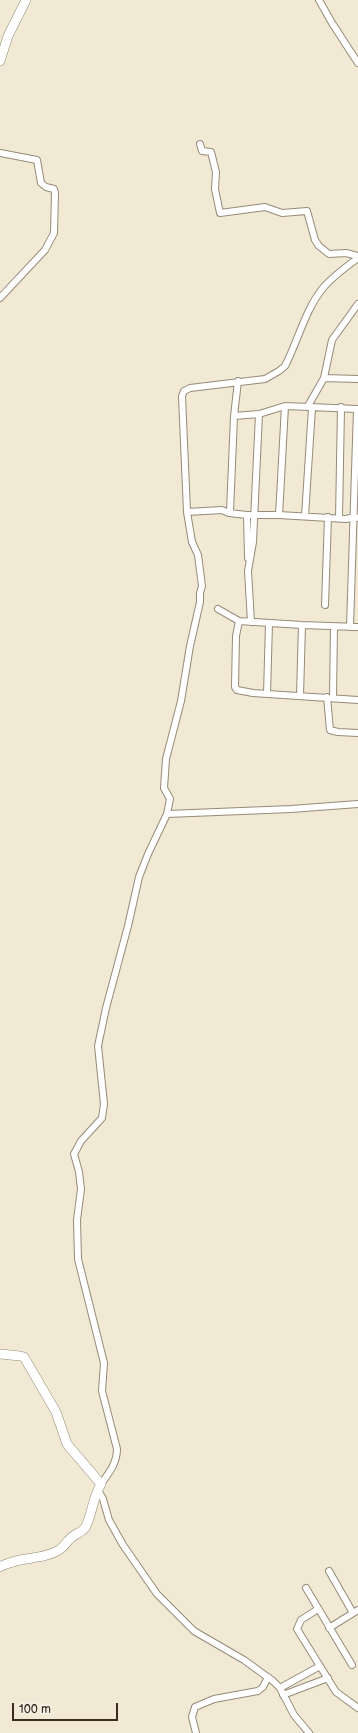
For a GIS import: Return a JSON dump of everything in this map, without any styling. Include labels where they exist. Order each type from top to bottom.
[{"type":"street","points":[[0,62],[8,36],[26,0]]},
{"type":"street","points":[[319,0],[358,63]]},
{"type":"street","points":[[200,144],[202,151],[211,152],[216,172],[215,189],[220,213],[265,207],[282,213],[307,211],[315,240],[323,250],[329,254],[346,253],[358,257]]},
{"type":"street","points":[[0,153],[37,160],[41,183],[46,187],[54,189],[55,193],[54,234],[45,250],[0,298]]},
{"type":"street","points":[[0,1567],[9,1562],[51,1554],[60,1549],[70,1539],[84,1529],[100,1487],[114,1465],[117,1457],[117,1449],[102,1392],[104,1363],[78,1259],[77,1220],[81,1189],[79,1172],[74,1154],[81,1141],[102,1118],[104,1104],[98,1046],[139,877],[167,814],[170,799],[164,788],[166,759],[181,701],[190,646],[200,602],[202,586],[198,555],[192,542],[187,512],[182,396],[184,391],[190,388],[238,381],[265,379],[279,371],[285,366],[312,306],[323,288],[340,271],[358,257]]},
{"type":"street","points":[[305,516],[310,407],[324,378],[332,340],[358,304]]},
{"type":"street","points":[[324,378],[358,379]]},
{"type":"street","points":[[230,512],[234,416],[238,381]]},
{"type":"street","points":[[234,416],[259,414],[285,406],[358,409],[356,517],[350,627]]},
{"type":"street","points":[[279,514],[285,406]]},
{"type":"street","points":[[339,518],[341,408]]},
{"type":"street","points":[[248,571],[253,542],[255,515],[259,414]]},
{"type":"street","points":[[187,512],[222,510],[247,515],[279,514],[346,519],[356,517]]},
{"type":"street","points":[[247,515],[248,571],[252,622]]},
{"type":"street","points":[[325,605],[328,517]]},
{"type":"street","points":[[218,609],[239,621],[302,626],[358,627]]},
{"type":"street","points":[[239,621],[236,636],[235,688],[237,690],[267,694],[358,700]]},
{"type":"street","points":[[267,694],[269,624]]},
{"type":"street","points":[[300,696],[302,626]]},
{"type":"street","points":[[334,627],[330,697],[330,730],[358,733]]},
{"type":"street","points":[[167,814],[291,809],[358,804]]},
{"type":"street","points":[[0,1354],[24,1357],[56,1412],[67,1444],[100,1487],[109,1520],[123,1545],[157,1594],[194,1631],[244,1660],[268,1677],[280,1688],[294,1715],[309,1733]]},
{"type":"street","points":[[329,1571],[356,1612],[329,1628]]},
{"type":"street","points":[[306,1588],[352,1665]]},
{"type":"street","points":[[318,1609],[301,1620],[297,1629],[336,1692],[358,1708]]},
{"type":"street","points":[[280,1688],[320,1666]]},
{"type":"street","points":[[196,1733],[192,1717],[195,1707],[214,1699],[258,1691],[268,1677]]},
{"type":"street","points":[[283,1694],[328,1678]]}]
